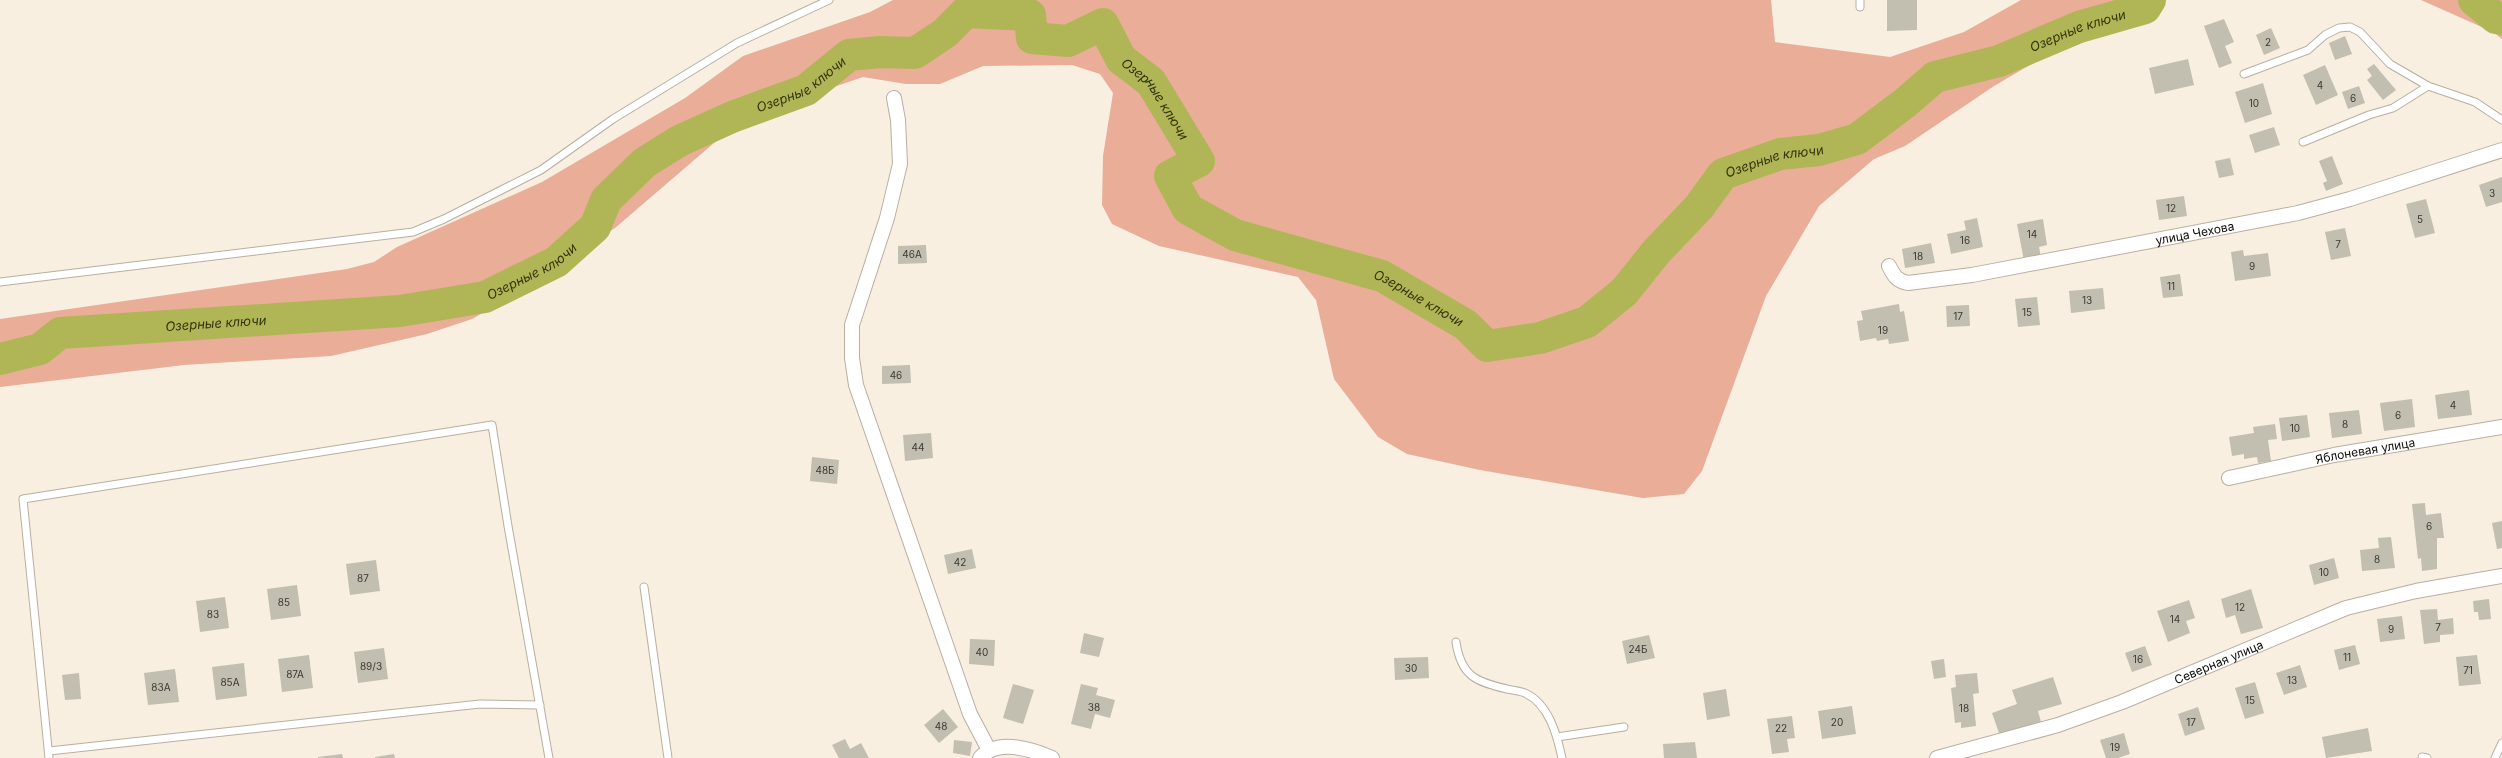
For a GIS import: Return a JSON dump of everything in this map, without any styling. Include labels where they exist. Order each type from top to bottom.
[{"type":"street","points":[[894,98],[898,120],[900,164],[887,218],[852,325],[855,378],[985,754],[1012,747],[1052,758]]},
{"type":"street","name":"улица Чехова","points":[[1889,266],[1894,276],[1901,282],[1908,283],[1972,274],[2074,256],[2298,213],[2350,199],[2502,150]]},
{"type":"street","name":"Яблоневая улица","points":[[2228,478],[2334,454],[2502,427]]},
{"type":"street","name":"Северная улица","points":[[1937,758],[2058,725],[2122,702],[2346,608],[2416,591],[2502,576]]},
{"type":"lane","points":[[0,282],[413,232],[444,219],[541,170],[613,119],[737,42],[829,0]]},
{"type":"lane","points":[[2244,74],[2308,50],[2325,35],[2339,28],[2350,27],[2360,32],[2390,64],[2428,86],[2475,102],[2502,120]]},
{"type":"lane","points":[[2303,142],[2369,115],[2393,108],[2428,86]]},
{"type":"lane","points":[[540,705],[480,704],[49,755],[23,499],[492,425],[540,705],[549,758]]},
{"type":"lane","points":[[644,587],[668,758]]},
{"type":"lane","points":[[1456,642],[1458,660],[1467,672],[1481,682],[1526,693],[1539,705],[1548,717],[1557,737],[1562,758]]},
{"type":"lane","points":[[1557,737],[1624,727]]},
{"type":"lane","points":[[2495,758],[2502,743]]},
{"type":"lane","points":[[2422,758],[2427,758]]},
{"type":"shaded area","points":[[893,0],[1771,0],[1775,42],[1890,57],[1964,32],[2021,0],[2156,0],[2109,35],[2062,46],[1994,86],[1905,146],[1874,159],[1819,206],[1766,296],[1702,471],[1684,494],[1643,498],[1480,470],[1407,454],[1378,437],[1334,379],[1316,300],[1298,277],[1159,246],[1112,224],[1102,205],[1103,156],[1113,93],[1100,74],[1072,65],[983,66],[940,84],[906,84],[863,77],[816,93],[728,131],[615,228],[520,291],[472,319],[427,334],[331,356],[184,365],[0,387],[0,319],[347,269],[374,262],[397,247],[542,182],[685,98],[743,56],[870,12]]},
{"type":"shaded area","points":[[2421,0],[2502,0],[2502,39],[2493,32]]},
{"type":"building","points":[[1887,0],[1917,0],[1917,30],[1887,31]]},
{"type":"building","points":[[2224,19],[2234,42],[2225,46],[2232,63],[2219,68],[2204,26]]},
{"type":"building","points":[[2271,28],[2280,48],[2264,55],[2256,35]]},
{"type":"building","points":[[2345,36],[2352,54],[2335,60],[2329,43]]},
{"type":"building","points":[[2188,59],[2194,85],[2155,94],[2149,68]]},
{"type":"building","points":[[2374,64],[2396,90],[2383,100],[2367,80],[2372,76],[2367,69]]},
{"type":"building","points":[[2325,65],[2338,95],[2316,105],[2303,75]]},
{"type":"building","points":[[2263,83],[2272,114],[2245,123],[2235,92]]},
{"type":"building","points":[[2359,86],[2365,103],[2348,109],[2342,92]]},
{"type":"building","points":[[2274,127],[2280,145],[2255,153],[2249,135]]},
{"type":"building","points":[[2332,156],[2343,184],[2326,191],[2323,183],[2327,181],[2319,161]]},
{"type":"building","points":[[2230,158],[2234,175],[2219,178],[2215,161]]},
{"type":"building","points":[[2502,177],[2502,202],[2486,207],[2479,185]]},
{"type":"building","points":[[2184,196],[2187,216],[2159,220],[2156,200]]},
{"type":"building","points":[[2426,199],[2435,233],[2415,238],[2406,204]]},
{"type":"building","points":[[1977,218],[1983,247],[1951,254],[1947,234],[1966,230],[1964,221]]},
{"type":"building","points":[[2043,219],[2047,245],[2039,247],[2041,258],[2024,261],[2017,224]]},
{"type":"building","points":[[2345,228],[2351,256],[2331,260],[2325,232]]},
{"type":"building","points":[[1931,243],[1935,263],[1905,268],[1902,249]]},
{"type":"building","points":[[926,245],[927,263],[898,264],[898,246]]},
{"type":"building","points":[[2243,250],[2244,256],[2268,253],[2271,276],[2235,281],[2231,252]]},
{"type":"building","points":[[2180,274],[2183,296],[2163,298],[2160,277]]},
{"type":"building","points":[[2103,288],[2105,309],[2071,313],[2069,291]]},
{"type":"building","points":[[2037,297],[2040,325],[2018,327],[2015,299]]},
{"type":"building","points":[[1899,304],[1900,312],[1904,311],[1909,341],[1889,344],[1888,339],[1877,341],[1876,338],[1860,341],[1857,321],[1863,320],[1861,311]]},
{"type":"building","points":[[1969,305],[1970,326],[1947,327],[1946,306]]},
{"type":"building","points":[[910,365],[911,383],[882,384],[882,366]]},
{"type":"building","points":[[2469,390],[2472,415],[2438,419],[2435,395]]},
{"type":"building","points":[[2412,399],[2415,427],[2384,431],[2380,403]]},
{"type":"building","points":[[2359,410],[2362,434],[2332,438],[2329,413]]},
{"type":"building","points":[[2307,415],[2310,437],[2282,441],[2279,418]]},
{"type":"building","points":[[2275,424],[2277,439],[2268,440],[2271,461],[2258,463],[2257,457],[2244,459],[2244,454],[2232,456],[2229,437],[2254,433],[2253,427]]},
{"type":"building","points":[[931,433],[933,458],[905,461],[903,435]]},
{"type":"building","points":[[812,457],[839,460],[837,484],[810,481]]},
{"type":"building","points":[[2425,503],[2426,515],[2441,513],[2444,538],[2437,538],[2437,569],[2422,571],[2421,558],[2418,559],[2412,504]]},
{"type":"building","points":[[2502,521],[2502,548],[2497,549],[2492,523]]},
{"type":"building","points":[[2391,537],[2395,568],[2362,571],[2360,550],[2379,548],[2378,538]]},
{"type":"building","points":[[972,549],[976,568],[948,574],[944,555]]},
{"type":"building","points":[[2334,558],[2339,578],[2314,585],[2309,565]]},
{"type":"building","points":[[376,560],[380,591],[350,595],[346,564]]},
{"type":"building","points":[[297,585],[301,616],[271,620],[267,589]]},
{"type":"building","points":[[2251,589],[2263,628],[2241,634],[2235,615],[2226,618],[2221,599]]},
{"type":"building","points":[[225,597],[229,628],[200,632],[196,601]]},
{"type":"building","points":[[2489,599],[2491,619],[2479,620],[2478,612],[2474,612],[2473,601]]},
{"type":"building","points":[[2189,600],[2195,618],[2186,621],[2190,633],[2168,642],[2157,611]]},
{"type":"building","points":[[2437,609],[2438,620],[2453,618],[2454,634],[2440,635],[2440,642],[2424,644],[2420,610]]},
{"type":"building","points":[[2402,616],[2405,639],[2380,642],[2377,619]]},
{"type":"building","points":[[1084,633],[1104,638],[1099,657],[1080,653]]},
{"type":"building","points":[[1649,635],[1655,658],[1627,664],[1622,641]]},
{"type":"building","points":[[970,639],[995,640],[994,666],[969,664]]},
{"type":"building","points":[[2355,645],[2360,664],[2339,670],[2334,650]]},
{"type":"building","points":[[2145,646],[2152,665],[2132,672],[2125,653]]},
{"type":"building","points":[[384,648],[388,679],[358,683],[354,652]]},
{"type":"building","points":[[309,655],[313,688],[282,692],[278,659]]},
{"type":"building","points":[[2477,655],[2481,684],[2459,686],[2456,657]]},
{"type":"building","points":[[1428,657],[1429,678],[1395,680],[1394,658]]},
{"type":"building","points":[[1944,659],[1946,677],[1934,679],[1931,661]]},
{"type":"building","points":[[244,663],[247,696],[216,700],[212,667]]},
{"type":"building","points":[[2300,665],[2307,687],[2284,695],[2276,673]]},
{"type":"building","points":[[175,669],[179,702],[148,705],[144,673]]},
{"type":"building","points":[[79,673],[81,699],[65,700],[62,675]]},
{"type":"building","points":[[1977,673],[1979,693],[1973,694],[1976,726],[1961,728],[1961,722],[1955,723],[1951,688],[1956,687],[1955,675]]},
{"type":"building","points":[[2053,677],[2062,704],[2038,711],[2041,722],[2000,736],[1992,713],[2017,704],[2012,690]]},
{"type":"building","points":[[2255,682],[2264,713],[2245,719],[2235,688]]},
{"type":"building","points":[[1013,684],[1034,690],[1023,724],[1003,718]]},
{"type":"building","points":[[1081,684],[1098,688],[1096,695],[1115,700],[1110,718],[1095,714],[1091,729],[1071,724]]},
{"type":"building","points":[[1726,689],[1730,716],[1707,720],[1703,693]]},
{"type":"building","points":[[1852,706],[1856,734],[1822,739],[1818,711]]},
{"type":"building","points":[[2198,707],[2205,729],[2185,736],[2178,714]]},
{"type":"building","points":[[943,709],[958,727],[939,743],[924,725]]},
{"type":"building","points":[[1792,716],[1795,738],[1787,739],[1789,752],[1772,754],[1767,719]]},
{"type":"building","points":[[2368,728],[2372,751],[2326,758],[2322,737]]},
{"type":"building","points":[[2124,733],[2130,754],[2118,758],[2106,758],[2100,740]]},
{"type":"building","points":[[845,739],[850,749],[861,743],[869,758],[839,758],[832,745]]},
{"type":"building","points":[[954,740],[972,742],[970,756],[953,753]]},
{"type":"building","points":[[1695,742],[1697,758],[1664,758],[1663,744]]},
{"type":"building","points":[[342,754],[343,758],[318,758],[318,757]]},
{"type":"building","points":[[394,754],[395,758],[375,758],[375,757]]},
{"type":"waterway","name":"Озерные ключи","points":[[0,359],[40,349],[60,333],[400,311],[485,297],[556,262],[595,227],[606,200],[644,163],[679,141],[732,117],[806,90],[849,55],[880,52],[915,53],[945,33],[966,12],[1030,15],[1032,38],[1068,41],[1103,24],[1121,59],[1151,82],[1199,161],[1170,176],[1188,209],[1235,235],[1382,276],[1466,325],[1487,346],[1540,338],[1587,322],[1624,292],[1657,251],[1699,207],[1723,174],[1780,154],[1819,150],[1857,139],[1905,103],[1935,77],[1999,61],[2079,27],[2145,8],[2150,0]]},
{"type":"waterway","name":"Озерные ключи","points":[[2474,0],[2496,18],[2502,19]]}]
